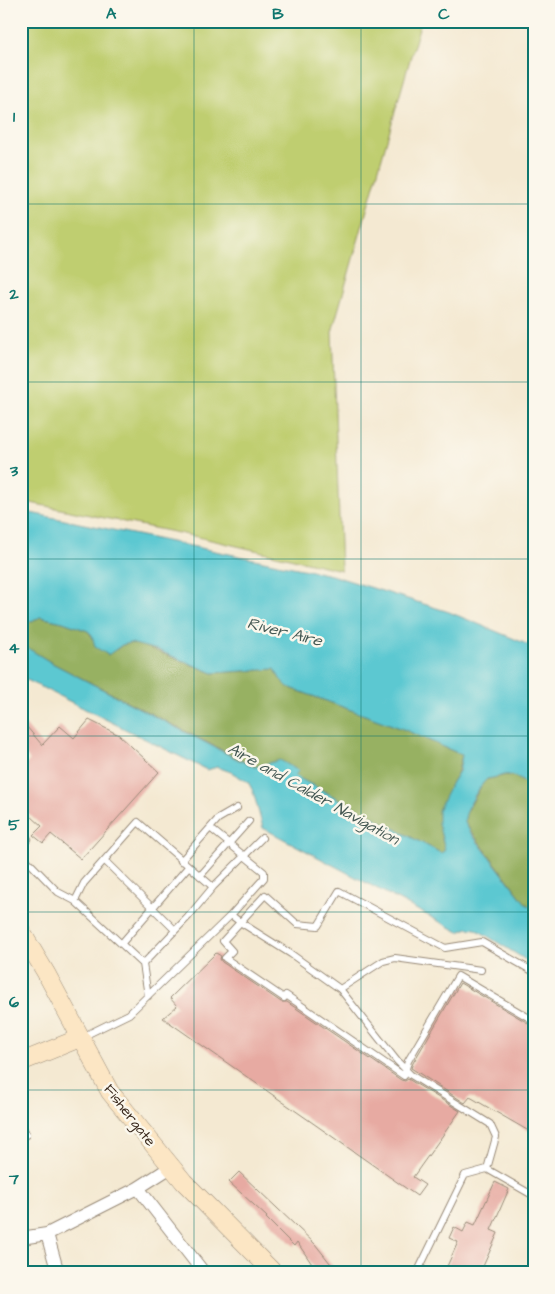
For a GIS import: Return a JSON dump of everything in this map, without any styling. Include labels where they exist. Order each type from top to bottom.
[{"type":"main road","name":"Fishergate","points":[[21,931],[110,1092],[184,1182],[274,1273]]},
{"type":"main road","points":[[21,1062],[80,1038]]},
{"type":"street","points":[[21,1238],[47,1234],[138,1188],[172,1168]]},
{"type":"street","points":[[138,1188],[204,1273]]},
{"type":"street","points":[[47,1234],[58,1273]]},
{"type":"lane","points":[[181,861],[218,819],[237,808]]},
{"type":"lane","points":[[200,876],[249,821]]},
{"type":"lane","points":[[75,901],[84,883],[138,822],[213,887]]},
{"type":"lane","points":[[80,1038],[129,1014],[231,915],[264,878],[263,870],[210,828]]},
{"type":"lane","points":[[143,964],[213,887],[262,838]]},
{"type":"lane","points":[[21,846],[28,839]]},
{"type":"lane","points":[[21,854],[58,892],[75,901],[143,964],[148,996]]},
{"type":"lane","points":[[104,861],[175,930]]},
{"type":"lane","points":[[121,944],[188,866]]},
{"type":"lane","points":[[534,972],[482,942],[445,948],[339,891],[318,926],[297,924],[264,895],[223,941],[232,951],[225,958],[284,998],[286,995],[404,1076],[408,1061],[458,976],[531,1019],[534,1014]]},
{"type":"lane","points":[[231,915],[340,989],[397,1061],[411,1075],[490,1124],[496,1136],[487,1169]]},
{"type":"lane","points":[[340,989],[383,961],[395,958],[481,970]]},
{"type":"lane","points":[[21,1126],[26,1135]]},
{"type":"lane","points":[[422,1273],[420,1267],[464,1175],[487,1169],[534,1196]]},
{"type":"green space","points":[[21,21],[421,21],[332,332],[341,570],[198,537],[21,501]]},
{"type":"green space","points":[[40,617],[63,622],[88,631],[93,638],[116,650],[122,645],[130,643],[143,646],[213,673],[275,669],[280,679],[288,687],[403,729],[462,755],[457,774],[452,782],[441,835],[445,850],[441,853],[294,775],[298,771],[269,764],[255,767],[52,663],[21,644],[21,619],[32,622]]},
{"type":"green space","points":[[505,775],[516,777],[534,790],[534,909],[526,904],[465,823],[465,815],[484,781]]},
{"type":"water","points":[[21,511],[331,575],[449,612],[534,647],[534,790],[520,780],[508,775],[487,779],[473,799],[465,822],[471,833],[526,904],[534,909],[534,965],[476,929],[468,928],[459,932],[263,828],[253,791],[248,782],[231,772],[217,767],[207,770],[21,677],[21,644],[52,663],[239,760],[255,767],[280,760],[299,771],[295,775],[301,779],[441,853],[445,850],[438,823],[438,810],[459,771],[462,755],[403,729],[288,687],[280,679],[275,669],[213,673],[157,650],[130,643],[122,645],[108,655],[95,647],[92,635],[88,631],[63,622],[40,617],[32,622],[21,619]]},
{"type":"building","points":[[21,720],[42,745],[60,726],[74,738],[89,720],[119,735],[159,772],[81,859],[51,834],[43,843],[33,835],[42,826],[21,807],[21,770],[30,760],[21,751]]},
{"type":"building","points":[[216,953],[221,956],[222,962],[281,1002],[287,1002],[401,1080],[405,1081],[408,1079],[460,1111],[413,1177],[425,1185],[417,1196],[163,1018],[177,1006],[170,998]]},
{"type":"building","points":[[460,983],[528,1023],[534,1023],[534,1134],[470,1097],[465,1103],[411,1068]]},
{"type":"building","points":[[239,1172],[315,1244],[338,1273],[318,1273],[297,1242],[294,1246],[267,1217],[229,1182]]},
{"type":"building","points":[[495,1182],[509,1189],[491,1230],[498,1233],[480,1273],[444,1273],[458,1242],[449,1238],[454,1227],[463,1232],[468,1222],[475,1225]]},
{"type":"water label","name":"River Aire","points":[[285,631]]},
{"type":"water label","name":"Aire and Calder Navigation","points":[[314,793]]}]
